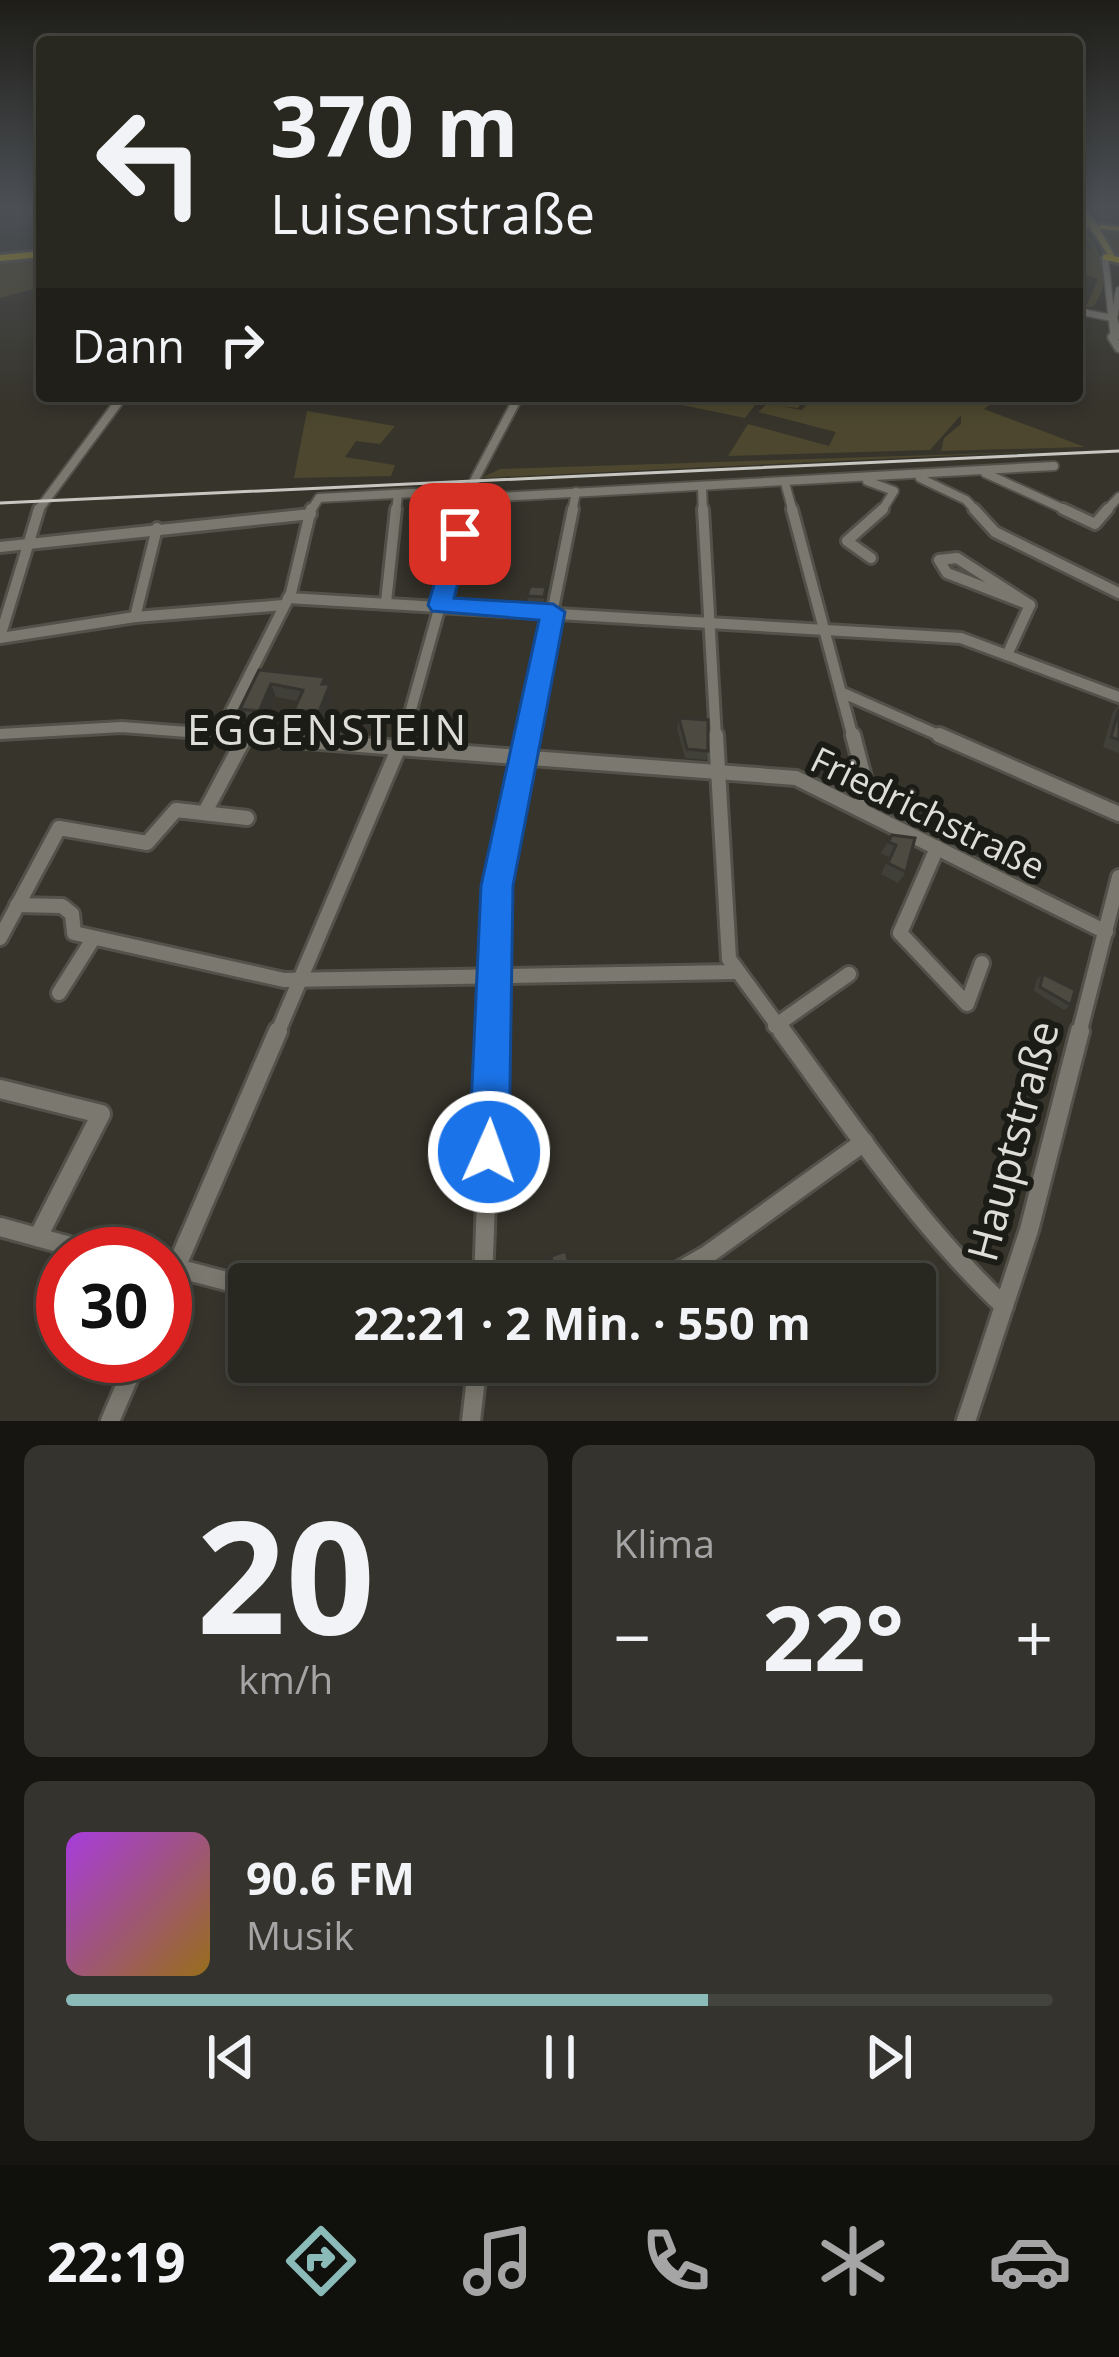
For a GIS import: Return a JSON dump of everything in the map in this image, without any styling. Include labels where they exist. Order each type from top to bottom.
[{"type":"street","points":[[1112,273],[1119,348]]},
{"type":"street","points":[[1113,319],[1119,290]]},
{"type":"street","points":[[1083,311],[1113,319]]},
{"type":"street","points":[[118,402],[50,490],[27,546],[0,638],[286,601],[386,602],[962,638],[1119,697]]},
{"type":"street","points":[[190,1227],[400,749],[470,499],[516,402]]},
{"type":"street","points":[[219,735],[302,566],[311,514],[319,497],[398,494],[470,499],[1054,466]]},
{"type":"street","points":[[986,473],[1095,524],[1119,497]]},
{"type":"street","points":[[918,476],[966,500],[995,532],[1119,593]]},
{"type":"street","points":[[866,478],[894,491],[878,517],[847,541],[871,558]]},
{"type":"street","points":[[785,483],[866,785],[859,809]]},
{"type":"street","points":[[702,487],[728,959],[864,1142],[974,1278],[1004,1306]]},
{"type":"street","points":[[485,1263],[497,886],[576,492]]},
{"type":"street","points":[[386,602],[398,494]]},
{"type":"street","points":[[0,547],[311,514]]},
{"type":"street","points":[[135,617],[157,528]]},
{"type":"street","points":[[957,558],[1030,605],[947,573],[939,560],[957,558]]},
{"type":"street","points":[[1007,655],[1030,605]]},
{"type":"street","points":[[843,693],[1119,814]]},
{"type":"street","name":"Friedrichstraße","points":[[0,734],[93,726],[796,778],[1106,932]]},
{"type":"street","points":[[206,812],[245,737]]},
{"type":"street","points":[[0,938],[11,905],[59,828],[147,844],[157,839],[176,810],[247,818]]},
{"type":"street","points":[[937,848],[900,932],[902,939],[967,1004],[982,963]]},
{"type":"street","name":"Hauptstraße","points":[[966,1421],[1054,1139],[1119,877]]},
{"type":"street","points":[[11,905],[62,906],[72,914],[74,934],[93,939],[299,980],[734,972]]},
{"type":"street","points":[[59,993],[93,939]]},
{"type":"street","points":[[775,1026],[849,974]]},
{"type":"street","points":[[0,1090],[101,1114],[44,1227]]},
{"type":"street","points":[[694,1263],[864,1142]]},
{"type":"street","points":[[0,1226],[36,1237]]},
{"type":"street","points":[[192,1275],[228,1283]]},
{"type":"street","points":[[110,1421],[126,1383]]},
{"type":"street","points":[[471,1421],[476,1383]]},
{"type":"shaded area","points":[[0,273],[36,273],[36,289],[0,298]]},
{"type":"shaded area","points":[[1083,273],[1104,273],[1104,277],[1093,307],[1083,307],[1087,304],[1098,279]]},
{"type":"shaded area","points":[[667,402],[802,402],[798,408],[756,404],[745,418]]},
{"type":"shaded area","points":[[808,402],[994,402],[984,409],[1085,447],[941,451],[944,438],[961,424],[961,415],[930,450],[728,456],[748,424],[829,446],[836,432],[758,412],[767,404],[802,410]]},
{"type":"shaded area","points":[[307,411],[395,426],[380,444],[356,441],[345,457],[395,465],[391,476],[294,478]]},
{"type":"shaded area","points":[[1027,452],[481,478],[500,469]]},
{"type":"building","points":[[530,586],[546,587],[544,597],[527,596]]},
{"type":"building","points":[[259,670],[325,677],[322,684],[330,684],[319,712],[294,710],[303,690],[271,684],[259,711],[240,709]]},
{"type":"building","points":[[1119,709],[1119,740],[1111,737]]},
{"type":"building","points":[[679,718],[708,720],[708,751],[687,749]]},
{"type":"building","points":[[892,835],[915,838],[906,872],[888,863],[896,845],[888,842]]},
{"type":"building","points":[[1043,974],[1075,990],[1071,1005],[1040,987]]},
{"type":"building","points":[[566,1251],[569,1263],[552,1263],[551,1256]]},
{"type":"railway","points":[[0,503],[1119,451]]},
{"type":"district","name":"EGGENSTEIN","points":[[328,730]]},
{"type":"route","points":[[460,534],[440,605],[553,612],[497,886],[489,1152]]}]
